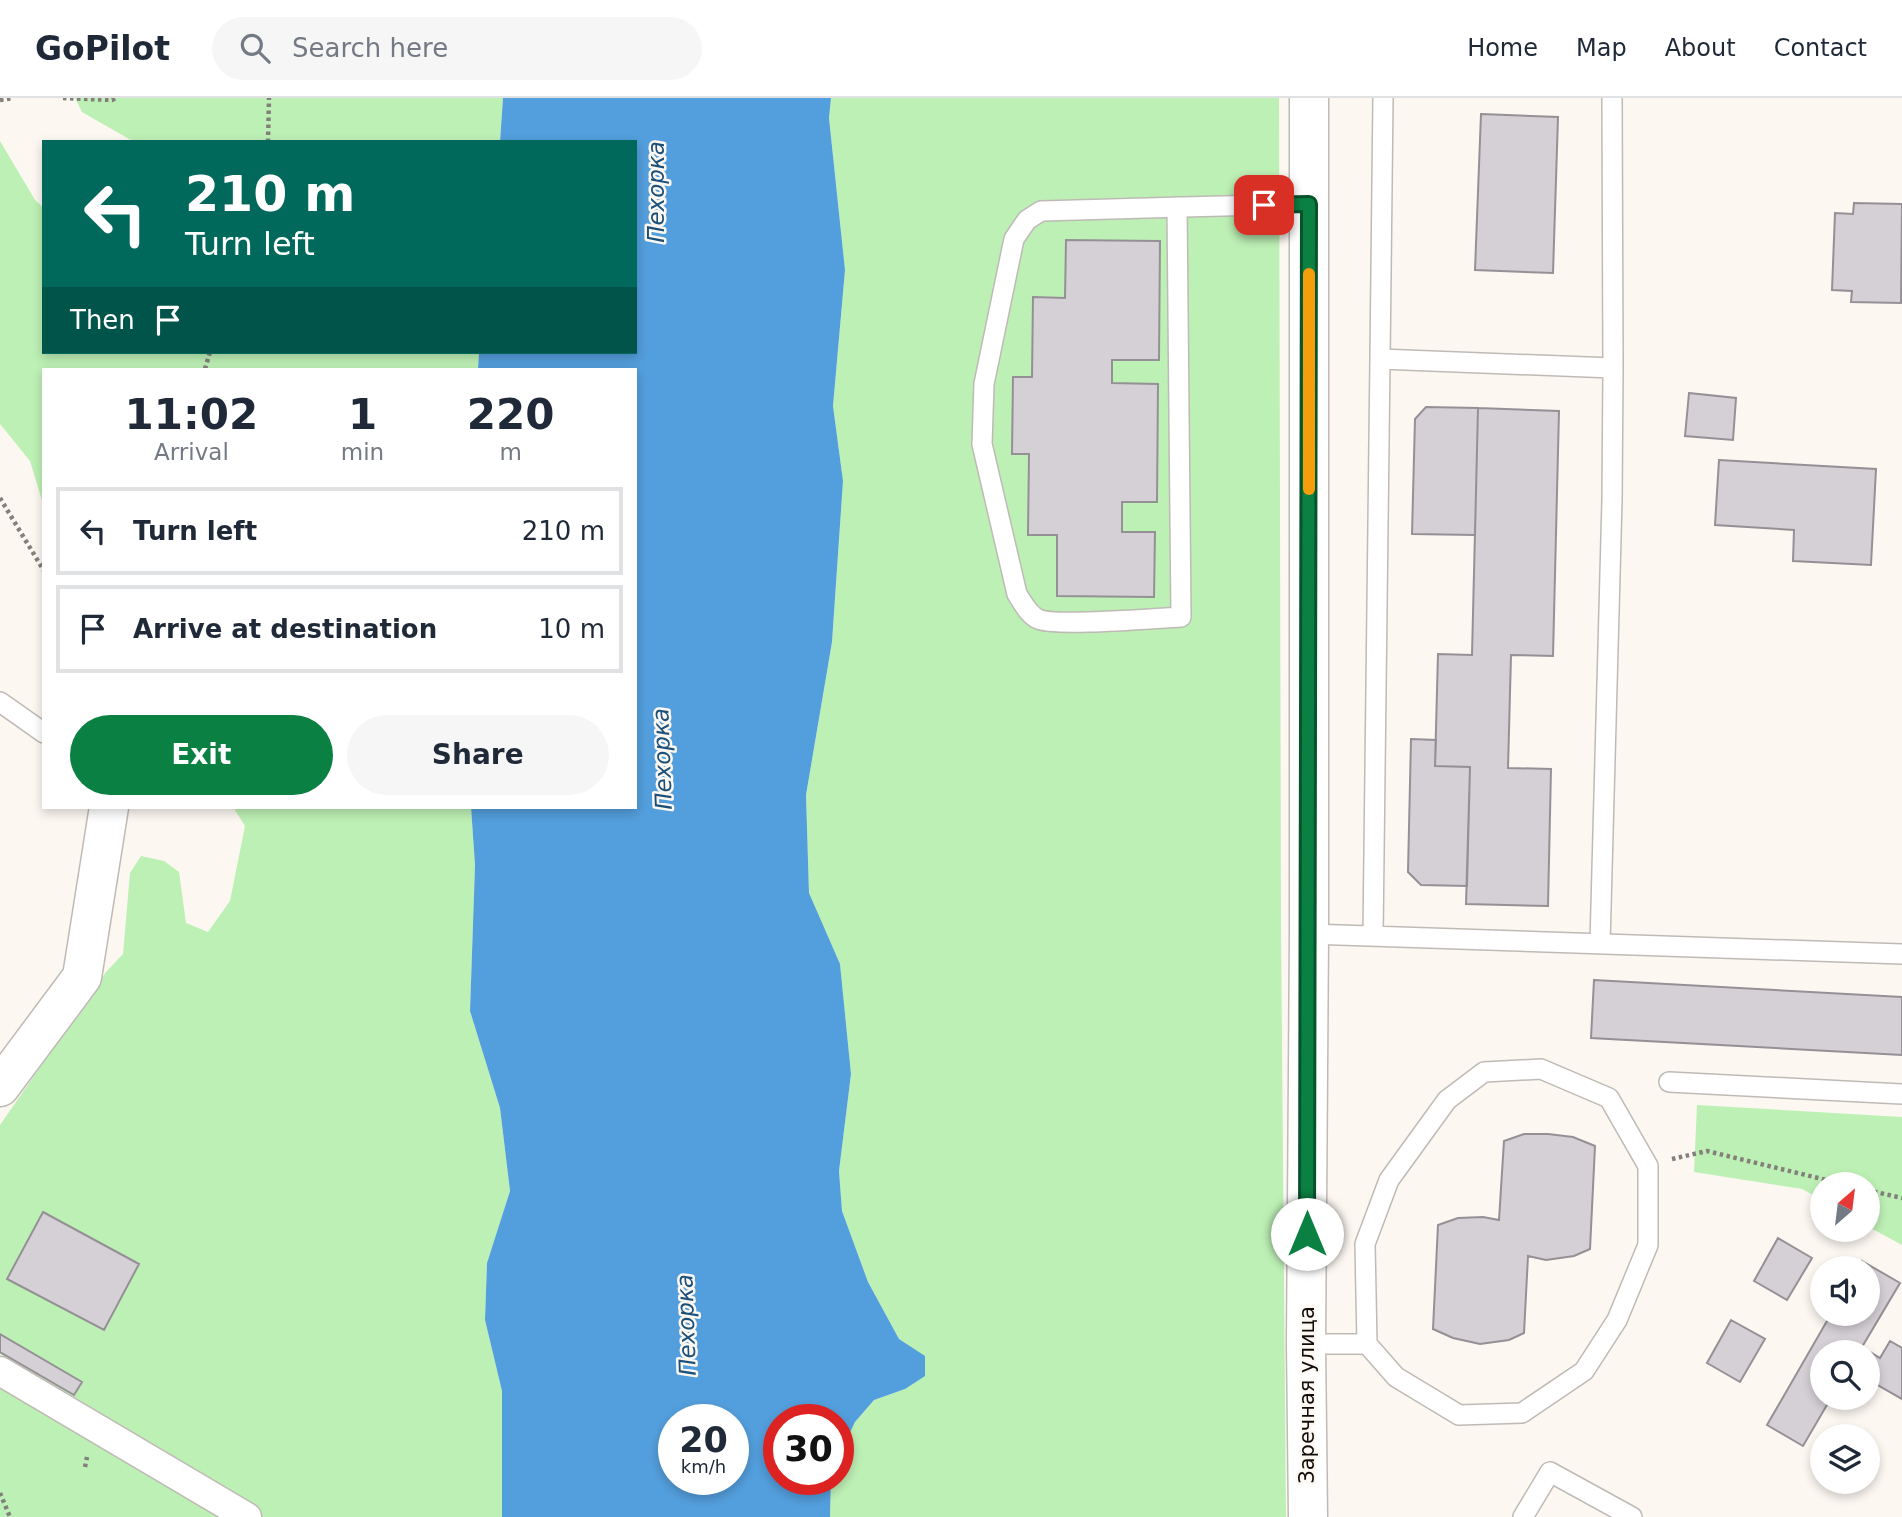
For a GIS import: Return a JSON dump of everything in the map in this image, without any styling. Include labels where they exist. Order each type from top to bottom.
[{"type":"street","name":"Заречная улица","points":[[1308,1517],[1306,1344],[1309,98]]},
{"type":"street","points":[[0,1087],[82,976],[109,809]]},
{"type":"street","points":[[0,1371],[247,1517]]},
{"type":"lane","points":[[1373,936],[1383,98]]},
{"type":"lane","points":[[1600,944],[1612,500],[1612,98]]},
{"type":"lane","points":[[1177,207],[1181,617],[1100,621],[1040,620],[1027,610],[1017,594],[982,444],[984,384],[1014,239],[1027,220],[1041,211],[1177,207],[1309,204]]},
{"type":"lane","points":[[1380,359],[1613,368]]},
{"type":"lane","points":[[0,702],[42,732]]},
{"type":"lane","points":[[1309,934],[1902,954]]},
{"type":"lane","points":[[1541,1069],[1609,1098],[1648,1166],[1648,1245],[1617,1320],[1584,1371],[1522,1413],[1459,1415],[1396,1377],[1367,1344],[1365,1244],[1389,1180],[1447,1100],[1484,1072],[1541,1069]]},
{"type":"lane","points":[[1669,1082],[1902,1094]]},
{"type":"lane","points":[[1306,1344],[1367,1344]]},
{"type":"lane","points":[[1523,1517],[1550,1472],[1632,1517]]},
{"type":"path","points":[[0,100],[13,98]]},
{"type":"path","points":[[62,98],[116,98]]},
{"type":"path","points":[[268,140],[269,98]]},
{"type":"path","points":[[0,498],[42,568]]},
{"type":"path","points":[[1648,1166],[1707,1151],[1810,1176]]},
{"type":"path","points":[[1880,1193],[1902,1198]]},
{"type":"path","points":[[0,1493],[10,1517]]},
{"type":"green space","points":[[75,98],[503,98],[500,140],[133,140],[82,112]]},
{"type":"green space","points":[[831,98],[1279,98],[1286,1517],[830,1517],[831,1495],[854,1495],[855,1422],[874,1400],[905,1389],[925,1357],[899,1339],[868,1282],[842,1211],[839,1171],[851,1074],[840,964],[809,894],[806,795],[832,642],[843,481],[833,406],[845,270],[829,118]]},
{"type":"green space","points":[[0,141],[35,200],[42,206],[42,354],[479,354],[478,368],[42,368],[42,500],[30,461],[0,424]]},
{"type":"green space","points":[[234,809],[471,809],[475,865],[470,1011],[500,1108],[510,1191],[487,1263],[485,1320],[502,1391],[502,1517],[253,1517],[258,1507],[0,1354],[0,1125],[106,972],[123,954],[130,873],[141,856],[164,861],[179,872],[186,923],[208,932],[230,901],[245,826]]},
{"type":"green space","points":[[1697,1105],[1902,1117],[1902,1245],[1880,1233],[1880,1172],[1810,1172],[1810,1193],[1802,1189],[1694,1172]]},
{"type":"green space","points":[[0,1388],[221,1517],[0,1517]]},
{"type":"water","name":"Пехорка","points":[[503,98],[831,98],[829,118],[845,270],[833,406],[843,481],[832,642],[806,795],[809,893],[840,964],[851,1074],[839,1171],[842,1211],[868,1282],[899,1339],[925,1356],[925,1376],[905,1389],[874,1400],[854,1424],[854,1404],[763,1404],[763,1495],[831,1495],[830,1517],[502,1517],[502,1391],[485,1320],[487,1263],[510,1191],[500,1108],[470,1011],[475,865],[471,809],[637,809],[637,368],[478,368],[479,354],[637,354],[637,140],[500,140]]},
{"type":"building","points":[[1481,114],[1558,117],[1553,273],[1475,270]]},
{"type":"building","points":[[1854,203],[1902,204],[1901,303],[1851,302],[1852,291],[1832,290],[1835,213],[1853,214]]},
{"type":"building","points":[[1066,240],[1160,241],[1159,360],[1112,360],[1112,383],[1158,384],[1157,502],[1122,502],[1122,532],[1155,532],[1154,597],[1057,596],[1057,535],[1028,535],[1029,454],[1012,454],[1013,377],[1032,377],[1033,297],[1065,298]]},
{"type":"building","points":[[1689,393],[1736,398],[1733,440],[1685,436]]},
{"type":"building","points":[[1426,407],[1478,408],[1475,535],[1412,534],[1415,419]]},
{"type":"building","points":[[1478,408],[1559,411],[1553,656],[1511,655],[1508,768],[1551,769],[1548,906],[1466,904],[1470,767],[1435,766],[1438,654],[1472,655]]},
{"type":"building","points":[[1719,460],[1876,469],[1871,565],[1793,561],[1794,530],[1715,525]]},
{"type":"building","points":[[1411,739],[1436,740],[1435,766],[1470,767],[1467,886],[1421,885],[1408,872]]},
{"type":"building","points":[[1594,980],[1902,997],[1902,1055],[1591,1038]]},
{"type":"building","points":[[1524,1134],[1573,1137],[1595,1146],[1590,1249],[1574,1256],[1546,1260],[1528,1256],[1524,1333],[1509,1340],[1480,1344],[1453,1338],[1433,1329],[1438,1225],[1458,1218],[1483,1217],[1499,1220],[1504,1141]]},
{"type":"building","points":[[43,1212],[139,1264],[104,1330],[7,1279]]},
{"type":"building","points":[[1778,1238],[1810,1257],[1810,1261],[1787,1300],[1754,1281]]},
{"type":"building","points":[[1880,1271],[1900,1283],[1880,1317]]},
{"type":"building","points":[[1731,1320],[1765,1339],[1740,1382],[1707,1363]]},
{"type":"building","points":[[1824,1326],[1874,1326],[1866,1340],[1816,1340]]},
{"type":"building","points":[[0,1334],[82,1382],[74,1395],[0,1352]]},
{"type":"building","points":[[1890,1341],[1902,1348],[1902,1399],[1880,1386],[1880,1358]]},
{"type":"building","points":[[1810,1350],[1810,1410],[1824,1410],[1816,1424],[1810,1424],[1810,1434],[1803,1446],[1767,1425]]},
{"type":"slow traffic","points":[[1309,274],[1309,489]]},
{"type":"route","points":[[1264,205],[1309,204],[1307,1234]]}]
